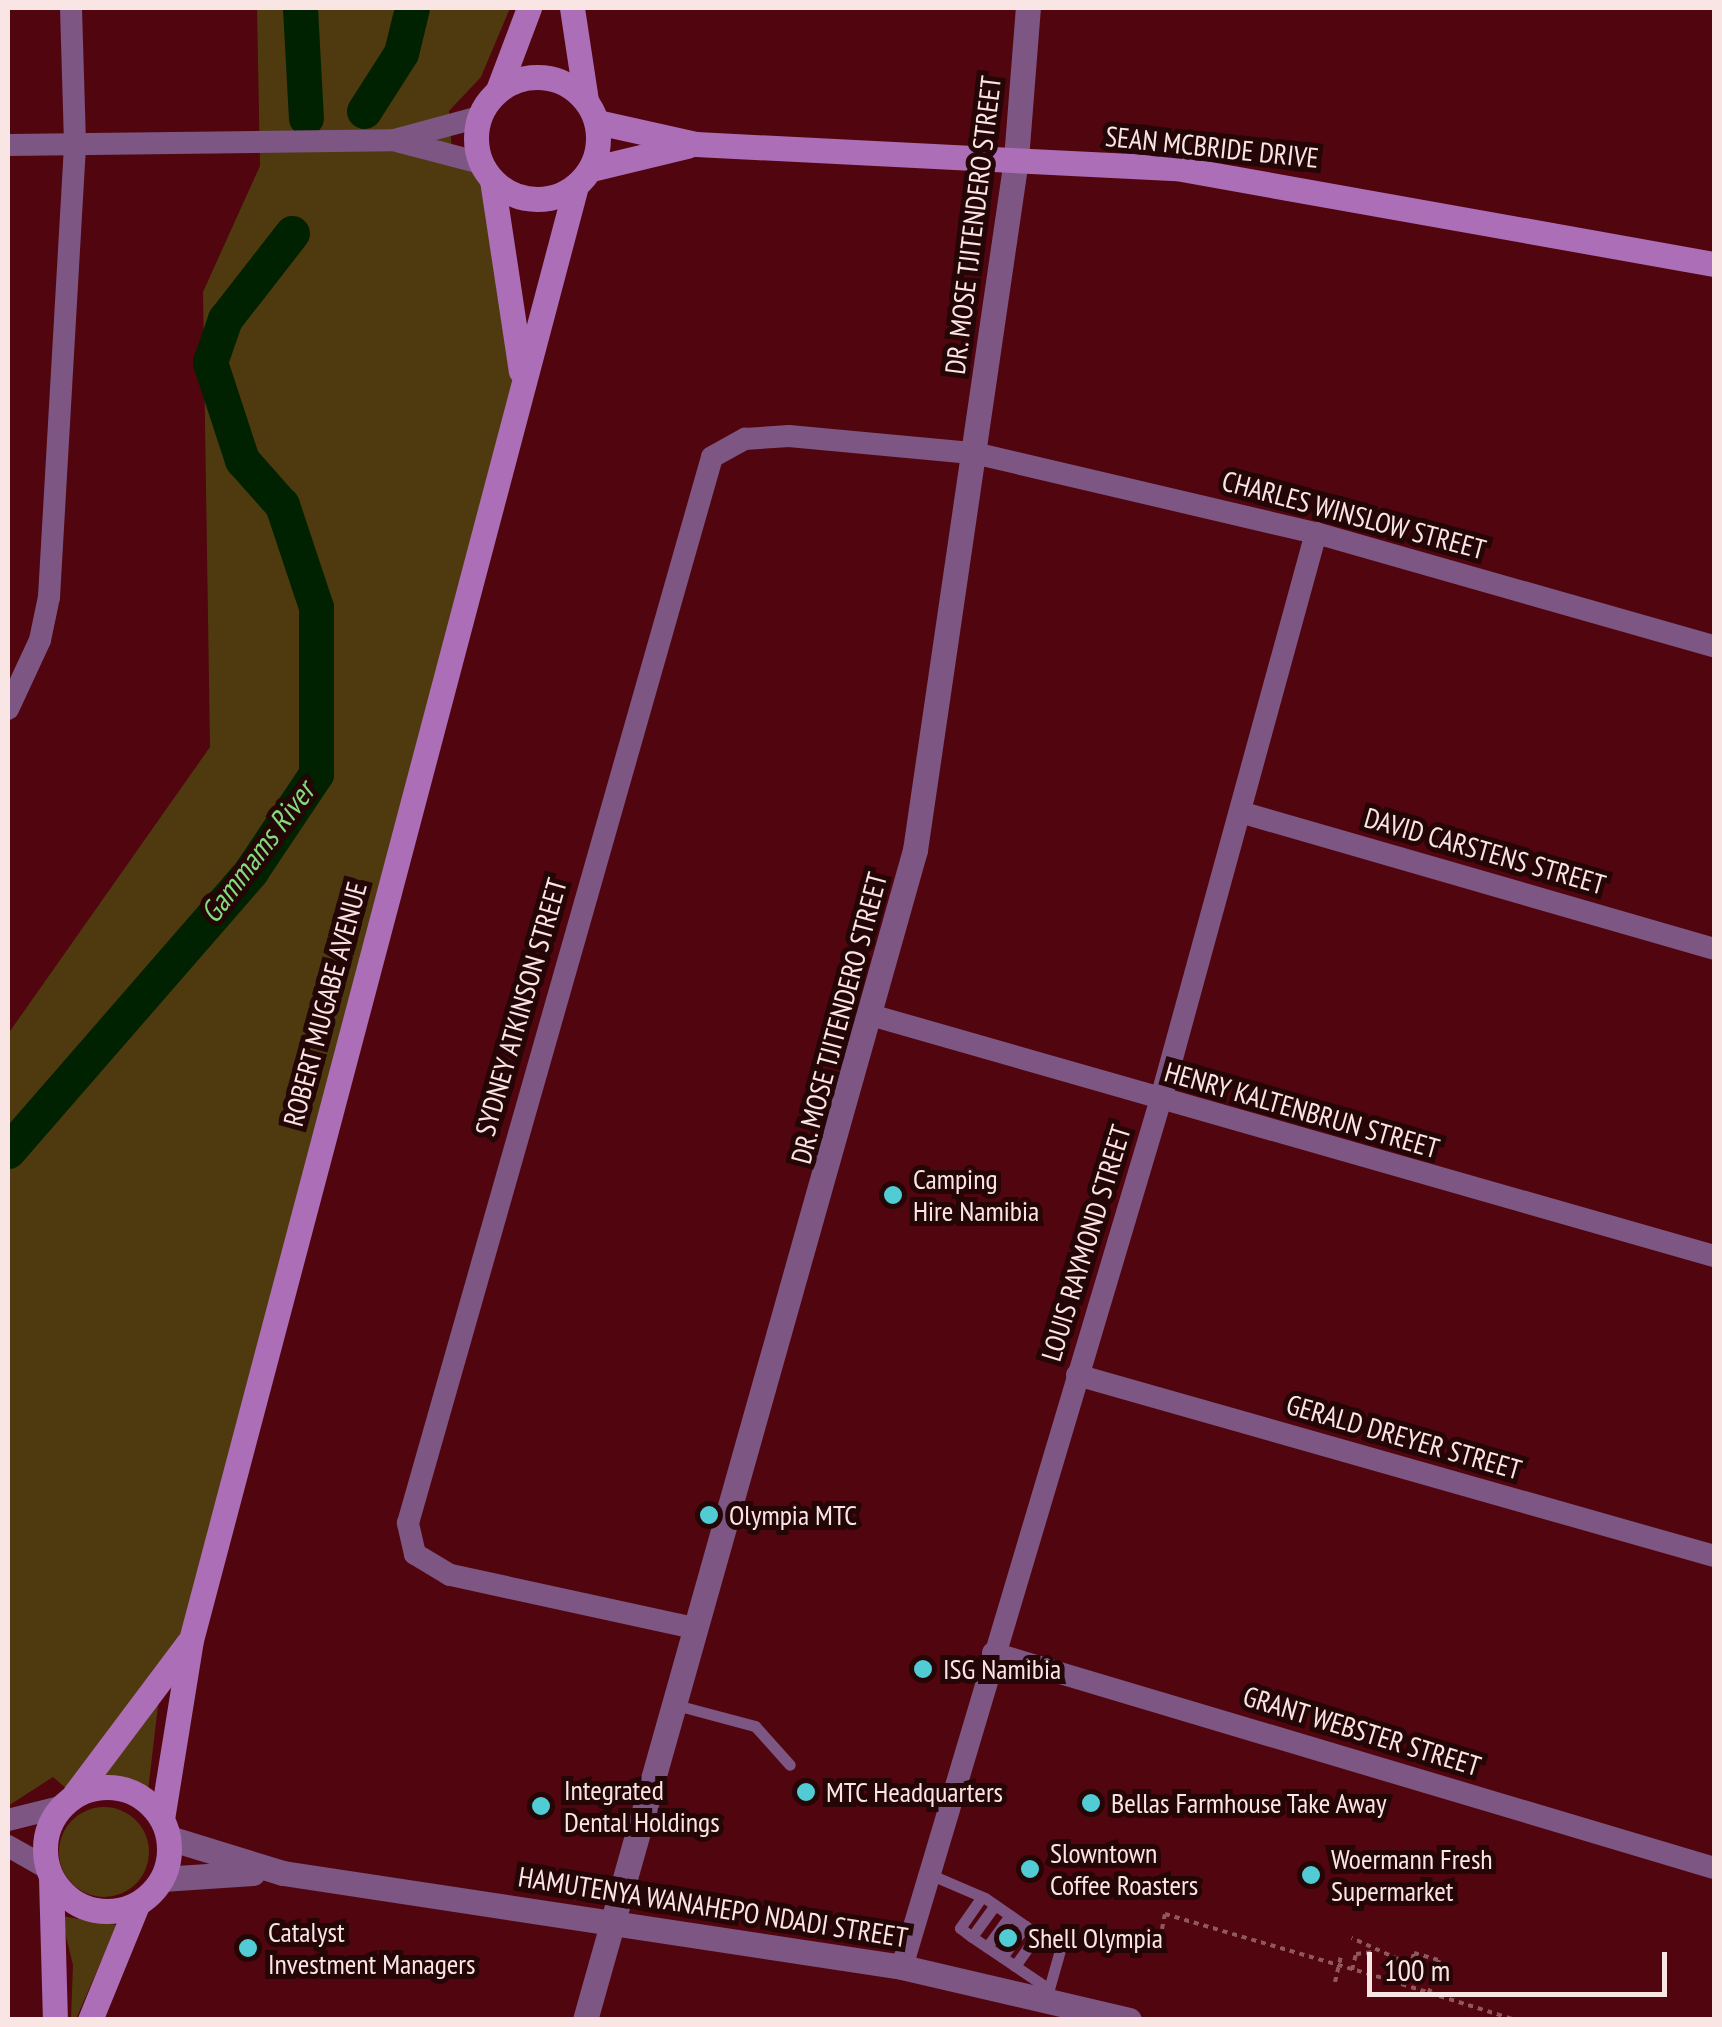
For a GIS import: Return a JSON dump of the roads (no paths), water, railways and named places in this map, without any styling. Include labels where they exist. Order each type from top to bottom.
[{"type":"main road","points":[[529,8],[498,90],[479,117],[486,172],[533,200],[584,178],[591,111],[572,8]]},
{"type":"main road","points":[[498,90],[554,79],[591,111]]},
{"type":"main road","name":"SEAN MCBRIDE DRIVE","points":[[591,111],[696,144],[1016,159],[1322,189],[1714,264]]},
{"type":"main road","name":"SEAN MCBRIDE DRIVE","points":[[584,178],[696,144]]},
{"type":"main road","name":"ROBERT MUGABE AVENUE","points":[[486,172],[524,386]]},
{"type":"main road","name":"ROBERT MUGABE AVENUE","points":[[165,1829],[191,1640],[524,386],[584,178]]},
{"type":"main road","name":"ROBERT MUGABE AVENUE","points":[[67,1801],[191,1640]]},
{"type":"main road","points":[[54,2020],[45,1840],[67,1801],[123,1790],[165,1829],[162,1879],[136,1904],[90,2020]]},
{"type":"main road","points":[[49,1873],[98,1912],[136,1904]]},
{"type":"street","points":[[8,709],[46,619],[75,143],[71,8]]},
{"type":"street","name":"DR. MOSE TJITENDERO STREET","points":[[585,2020],[672,1704],[874,1016],[915,850],[1016,159],[1028,8]]},
{"type":"street","points":[[8,144],[394,140],[479,117]]},
{"type":"street","points":[[394,140],[486,172]]},
{"type":"street","name":"SYDNEY ATKINSON STREET","points":[[694,1628],[450,1575],[415,1554],[408,1523],[702,476],[728,446],[766,437],[974,453]]},
{"type":"street","name":"CHARLES WINSLOW STREET","points":[[974,453],[1316,532],[1714,646]]},
{"type":"street","name":"LOUIS RAYMOND STREET","points":[[902,1967],[1160,1102],[1316,532]]},
{"type":"street","name":"DAVID CARSTENS STREET","points":[[1240,812],[1714,949]]},
{"type":"street","name":"HENRY KALTENBRUN STREET","points":[[874,1016],[1160,1102],[1714,1256]]},
{"type":"street","name":"GERALD DREYER STREET","points":[[1077,1375],[1714,1556]]},
{"type":"street","name":"GRANT WEBSTER STREET","points":[[993,1653],[1714,1868]]},
{"type":"street","points":[[8,1820],[67,1801]]},
{"type":"street","name":"HAMUTENYA WANAHEPO NDADI STREET","points":[[165,1829],[283,1873]]},
{"type":"street","points":[[8,1846],[49,1873]]},
{"type":"street","name":"HAMUTENYA WANAHEPO NDADI STREET","points":[[162,1879],[283,1873],[612,1920],[1048,1992],[1130,2020]]},
{"type":"lane","points":[[672,1704],[755,1726],[790,1765]]},
{"type":"lane","points":[[929,1874],[982,1897],[1060,1950],[1048,1992],[960,1928],[982,1897]]},
{"type":"lane","points":[[972,1937],[995,1905]]},
{"type":"lane","points":[[987,1947],[1010,1915]]},
{"type":"lane","points":[[1002,1958],[1025,1926]]},
{"type":"lane","points":[[1015,1966],[1038,1935]]},
{"type":"waterway","name":"Gammams River","points":[[300,8],[306,118]]},
{"type":"waterway","name":"Gammams River","points":[[364,111],[401,53],[412,8]]},
{"type":"waterway","name":"Gammams River","points":[[8,1151],[251,871],[316,774],[316,607],[282,505],[242,460],[210,362],[225,319],[292,233]]},
{"type":"place","name":"Camping Hire Namibia","points":[[893,1195]]},
{"type":"place","name":"Olympia MTC","points":[[709,1515]]},
{"type":"place","name":"ISG Namibia","points":[[923,1669]]},
{"type":"place","name":"MTC Headquarters","points":[[806,1792]]},
{"type":"place","name":"Bellas Farmhouse Take Away","points":[[1091,1803]]},
{"type":"place","name":"Integrated Dental Holdings","points":[[541,1806]]},
{"type":"place","name":"Slowntown Coffee Roasters","points":[[1030,1869]]},
{"type":"place","name":"Woermann Fresh Supermarket","points":[[1311,1875]]},
{"type":"place","name":"Shell Olympia","points":[[1008,1938]]},
{"type":"place","name":"Catalyst Investment Managers","points":[[248,1948]]}]
